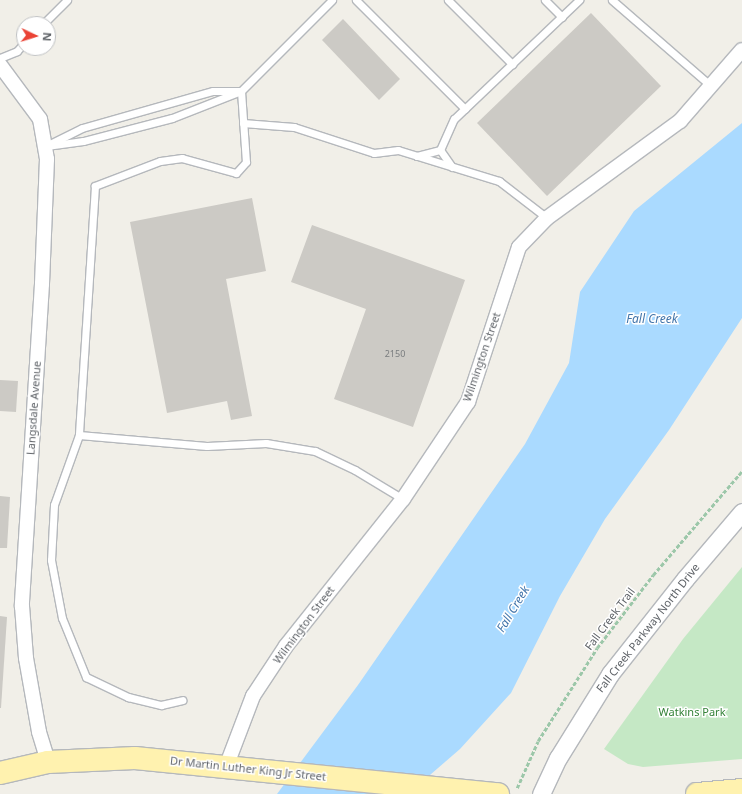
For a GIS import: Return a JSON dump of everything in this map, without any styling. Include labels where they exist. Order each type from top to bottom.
[{"type":"main road","name":"Dr Martin Luther King Jr Street","points":[[0,773],[48,762],[120,757],[491,794]]},
{"type":"main road","points":[[697,794],[742,790]]},
{"type":"street","name":"Wilmington Street","points":[[226,767],[253,696],[286,646],[403,499],[468,402],[519,247],[547,218],[680,122],[742,50]]},
{"type":"street","name":"Langsdale Avenue","points":[[0,65],[37,113],[46,146],[48,182],[22,606],[26,658],[40,732],[48,762]]},
{"type":"street","name":"Fall Creek Parkway North Drive","points":[[542,794],[558,758],[610,674],[684,579],[742,512]]},
{"type":"lane","points":[[51,16],[67,0]]},
{"type":"lane","points":[[46,146],[83,141],[172,118],[241,91],[332,0]]},
{"type":"lane","points":[[356,0],[465,109]]},
{"type":"lane","points":[[448,0],[512,64]]},
{"type":"lane","points":[[545,0],[562,17]]},
{"type":"lane","points":[[440,150],[454,119],[580,0]]},
{"type":"lane","points":[[612,0],[711,86]]},
{"type":"lane","points":[[0,58],[16,51]]},
{"type":"lane","points":[[46,146],[82,128],[177,99],[213,91],[241,91]]},
{"type":"lane","points":[[182,700],[161,705],[128,696],[86,677],[62,618],[51,560],[54,506],[79,435],[95,186],[160,161],[182,158],[236,172],[246,162],[241,91]]},
{"type":"lane","points":[[243,123],[294,127],[374,153],[398,150],[499,181],[547,218]]},
{"type":"lane","points":[[417,156],[440,150]]},
{"type":"lane","points":[[440,150],[452,167]]},
{"type":"lane","points":[[79,435],[207,446],[266,443],[315,451],[355,470],[403,499]]},
{"type":"path","name":"Fall Creek Trail","points":[[514,794],[538,741],[597,648],[653,575],[742,471]]},
{"type":"green space","name":"Watkins Park","points":[[742,567],[742,759],[643,767],[628,764],[604,749],[683,639]]},
{"type":"water","name":"Fall Creek","points":[[742,123],[742,318],[669,430],[605,519],[560,596],[511,693],[460,749],[408,794],[277,794],[358,685],[525,444],[569,363],[580,292],[634,211]]},
{"type":"building","points":[[591,13],[661,86],[547,196],[477,123]]},
{"type":"building","points":[[343,19],[400,79],[379,100],[322,40]]},
{"type":"building","points":[[252,198],[266,271],[226,279],[252,416],[231,420],[227,401],[167,413],[130,222]]},
{"type":"building","points":[[312,225],[465,280],[413,427],[334,399],[366,309],[291,282]]},
{"type":"building","points":[[0,380],[18,381],[16,412],[0,411]]},
{"type":"building","points":[[0,496],[10,497],[7,548],[0,548]]},
{"type":"building","points":[[0,616],[7,617],[1,708],[0,708]]}]
